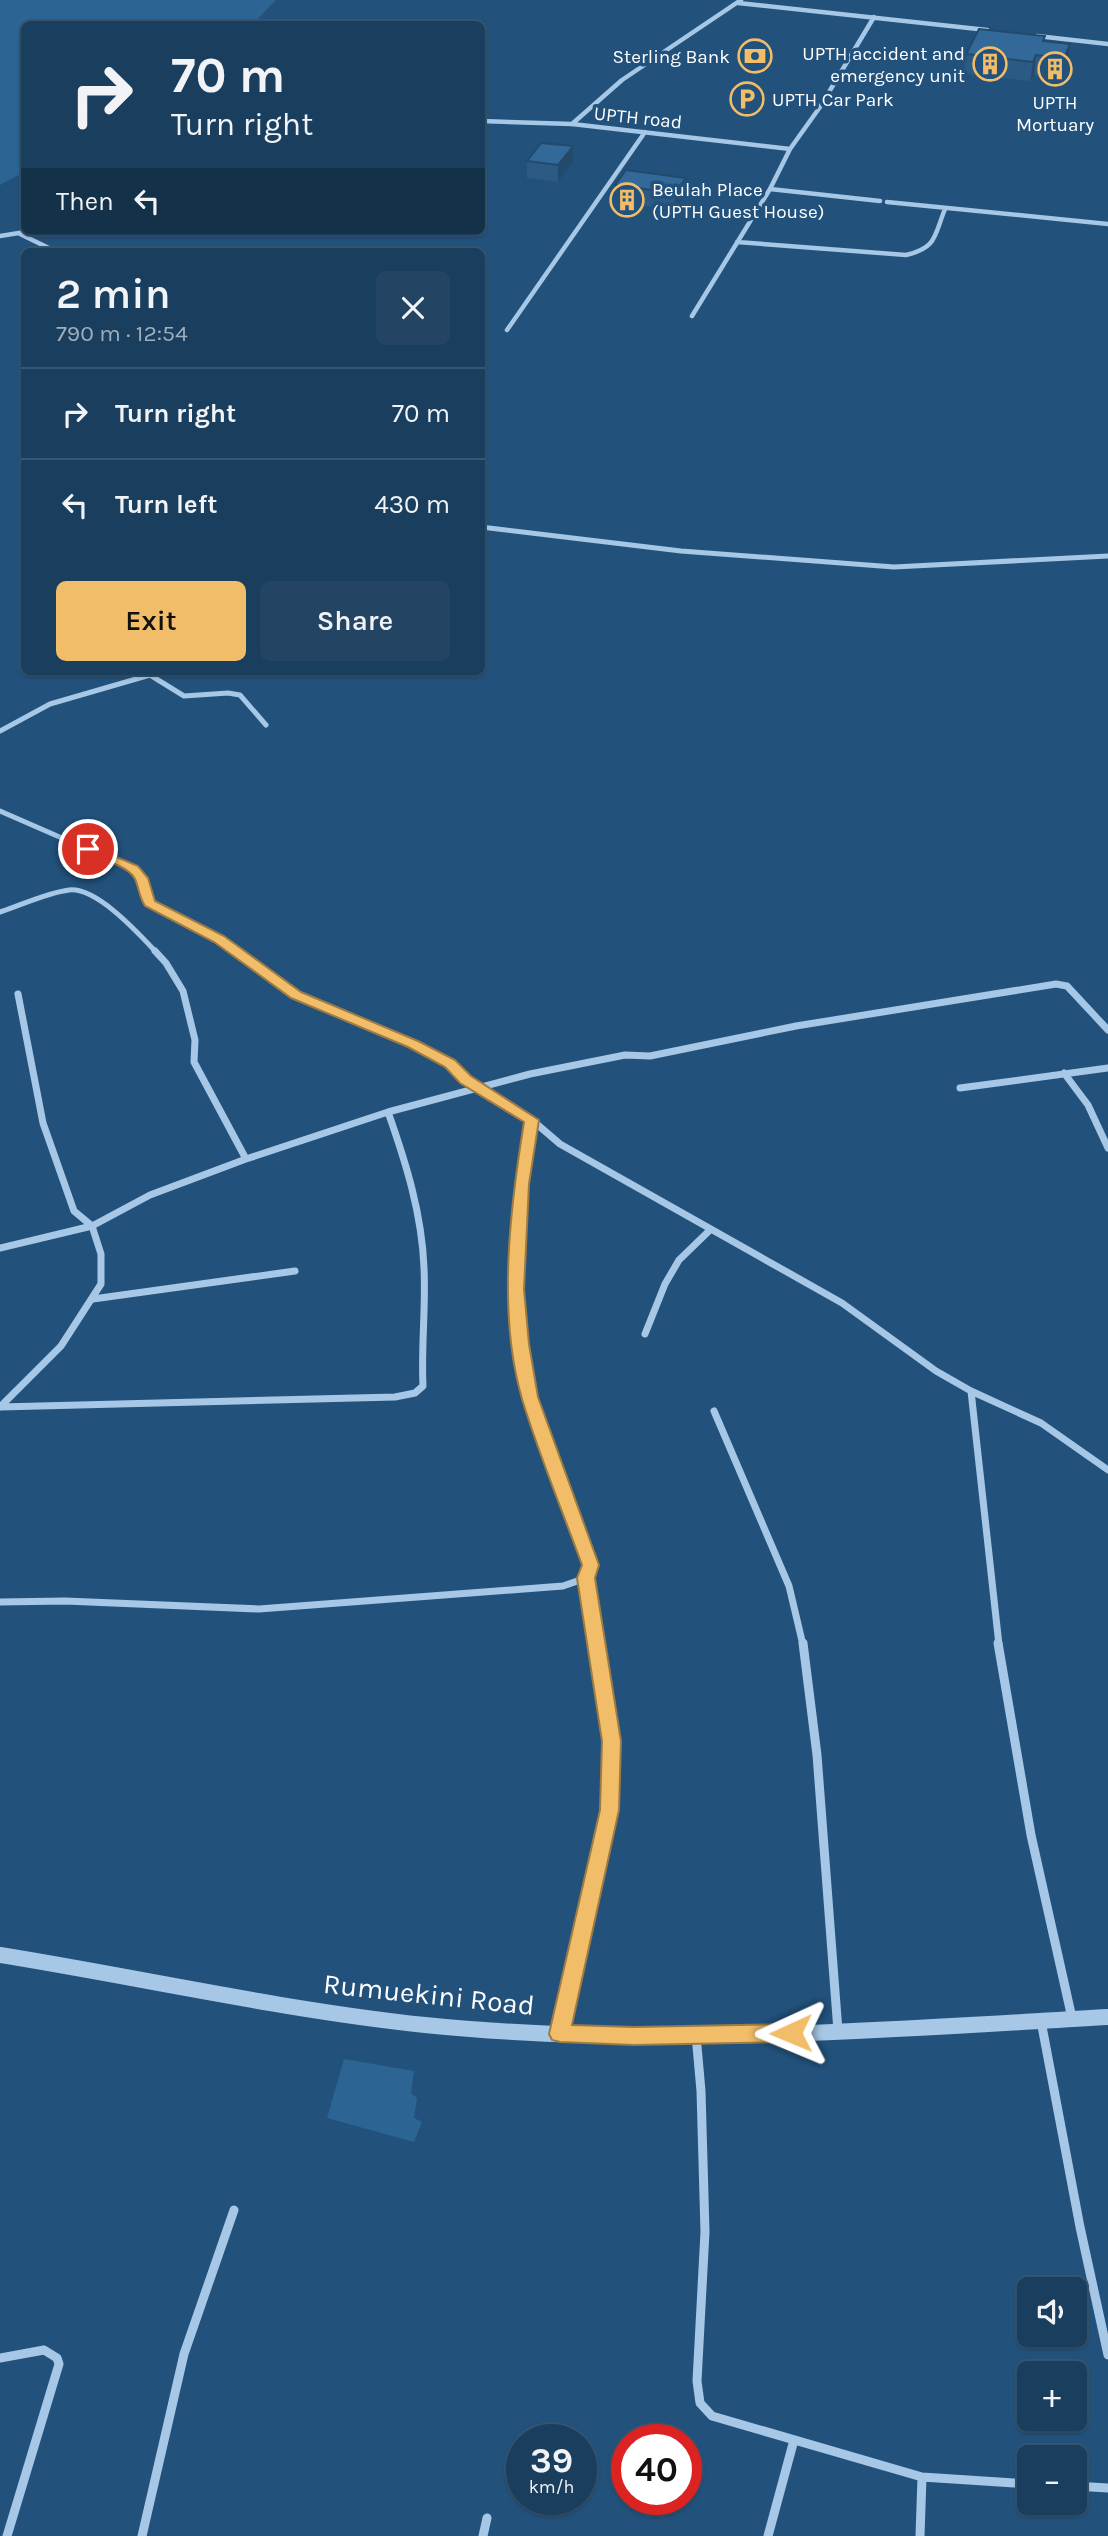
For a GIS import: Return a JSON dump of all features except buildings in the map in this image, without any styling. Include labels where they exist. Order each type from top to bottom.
[{"type":"street","points":[[572,124],[622,80],[739,1],[998,31]]},
{"type":"street","points":[[692,316],[770,189],[790,149],[820,107],[874,17]]},
{"type":"street","points":[[1035,36],[1108,44]]},
{"type":"street","name":"UPTH road","points":[[485,121],[572,124],[790,149]]},
{"type":"street","points":[[507,330],[645,132]]},
{"type":"street","points":[[770,189],[880,201]]},
{"type":"street","points":[[887,202],[1108,224]]},
{"type":"street","points":[[737,242],[906,255],[924,251],[931,243],[945,209]]},
{"type":"street","points":[[0,236],[20,234]]},
{"type":"street","points":[[22,235],[49,248]]},
{"type":"street","points":[[485,527],[681,551],[894,567],[1108,556]]},
{"type":"street","points":[[0,731],[50,704],[150,675],[184,696],[228,693],[240,695],[267,725]]},
{"type":"street","points":[[0,811],[133,869],[141,878],[145,896],[150,903],[219,939],[296,995],[413,1044],[450,1064],[465,1079],[532,1120],[560,1144],[842,1303],[936,1371],[971,1391],[1041,1423],[1108,1470]]},
{"type":"street","points":[[0,912],[70,890],[93,897],[134,929],[166,963],[183,991],[195,1040],[194,1062],[246,1159]]},
{"type":"street","points":[[0,1248],[92,1226],[150,1195],[246,1159],[388,1112],[530,1074],[625,1055],[650,1056],[796,1026],[1056,984],[1067,986],[1107,1027]]},
{"type":"street","points":[[0,1407],[61,1346],[101,1284],[100,1254],[92,1226],[74,1211],[43,1123],[18,994]]},
{"type":"street","points":[[960,1088],[1108,1068]]},
{"type":"street","points":[[1064,1073],[1088,1105],[1108,1148]]},
{"type":"street","points":[[0,1407],[395,1397],[415,1393],[423,1386],[421,1349],[425,1289],[420,1224],[411,1175],[388,1112]]},
{"type":"street","points":[[532,1120],[521,1184],[516,1289],[520,1344],[530,1397],[590,1565],[586,1578],[612,1741],[610,1810],[560,2034]]},
{"type":"street","points":[[645,1334],[665,1284],[679,1259],[710,1230]]},
{"type":"street","points":[[93,1299],[295,1271]]},
{"type":"street","points":[[971,1391],[993,1611],[1031,1835],[1072,2019]]},
{"type":"street","points":[[714,1411],[789,1586],[802,1636],[817,1755],[838,2032]]},
{"type":"street","points":[[0,1602],[260,1609],[563,1586],[586,1578]]},
{"type":"street","name":"Rumuekini Road","points":[[0,1955],[342,2015],[485,2030],[560,2034],[696,2035],[838,2032],[1108,2017]]},
{"type":"street","points":[[1041,2021],[1080,2227],[1108,2355]]},
{"type":"street","points":[[696,2035],[701,2091],[705,2232],[697,2381],[699,2403],[712,2416],[922,2477],[1017,2483]]},
{"type":"street","points":[[142,2536],[184,2354],[234,2210]]},
{"type":"street","points":[[0,2358],[44,2350],[57,2358],[59,2364],[7,2536]]},
{"type":"street","points":[[768,2536],[794,2440]]},
{"type":"street","points":[[920,2536],[922,2477]]},
{"type":"street","points":[[1087,2487],[1108,2488]]},
{"type":"street","points":[[483,2536],[487,2518]]},
{"type":"shaded area","points":[[0,0],[276,0],[256,21],[21,21],[21,174],[0,185]]},
{"type":"shaded area","points":[[344,2059],[414,2071],[411,2093],[417,2098],[414,2118],[422,2122],[414,2142],[327,2118]]},
{"type":"place","name":"Sterling Bank","points":[[755,56]]},
{"type":"place","name":"UPTH accident and emergency unit","points":[[990,64]]},
{"type":"place","name":"UPTH Mortuary","points":[[1055,69]]},
{"type":"place","name":"UPTH Car Park","points":[[747,99]]},
{"type":"place","name":"Beulah Place (UPTH Guest House)","points":[[627,200]]},
{"type":"route","points":[[88,849],[133,869],[141,878],[145,896],[150,903],[219,939],[296,995],[413,1044],[450,1064],[465,1079],[532,1120],[521,1184],[516,1289],[520,1344],[530,1397],[590,1565],[586,1578],[612,1741],[610,1810],[560,2034],[634,2036],[791,2033]]}]
